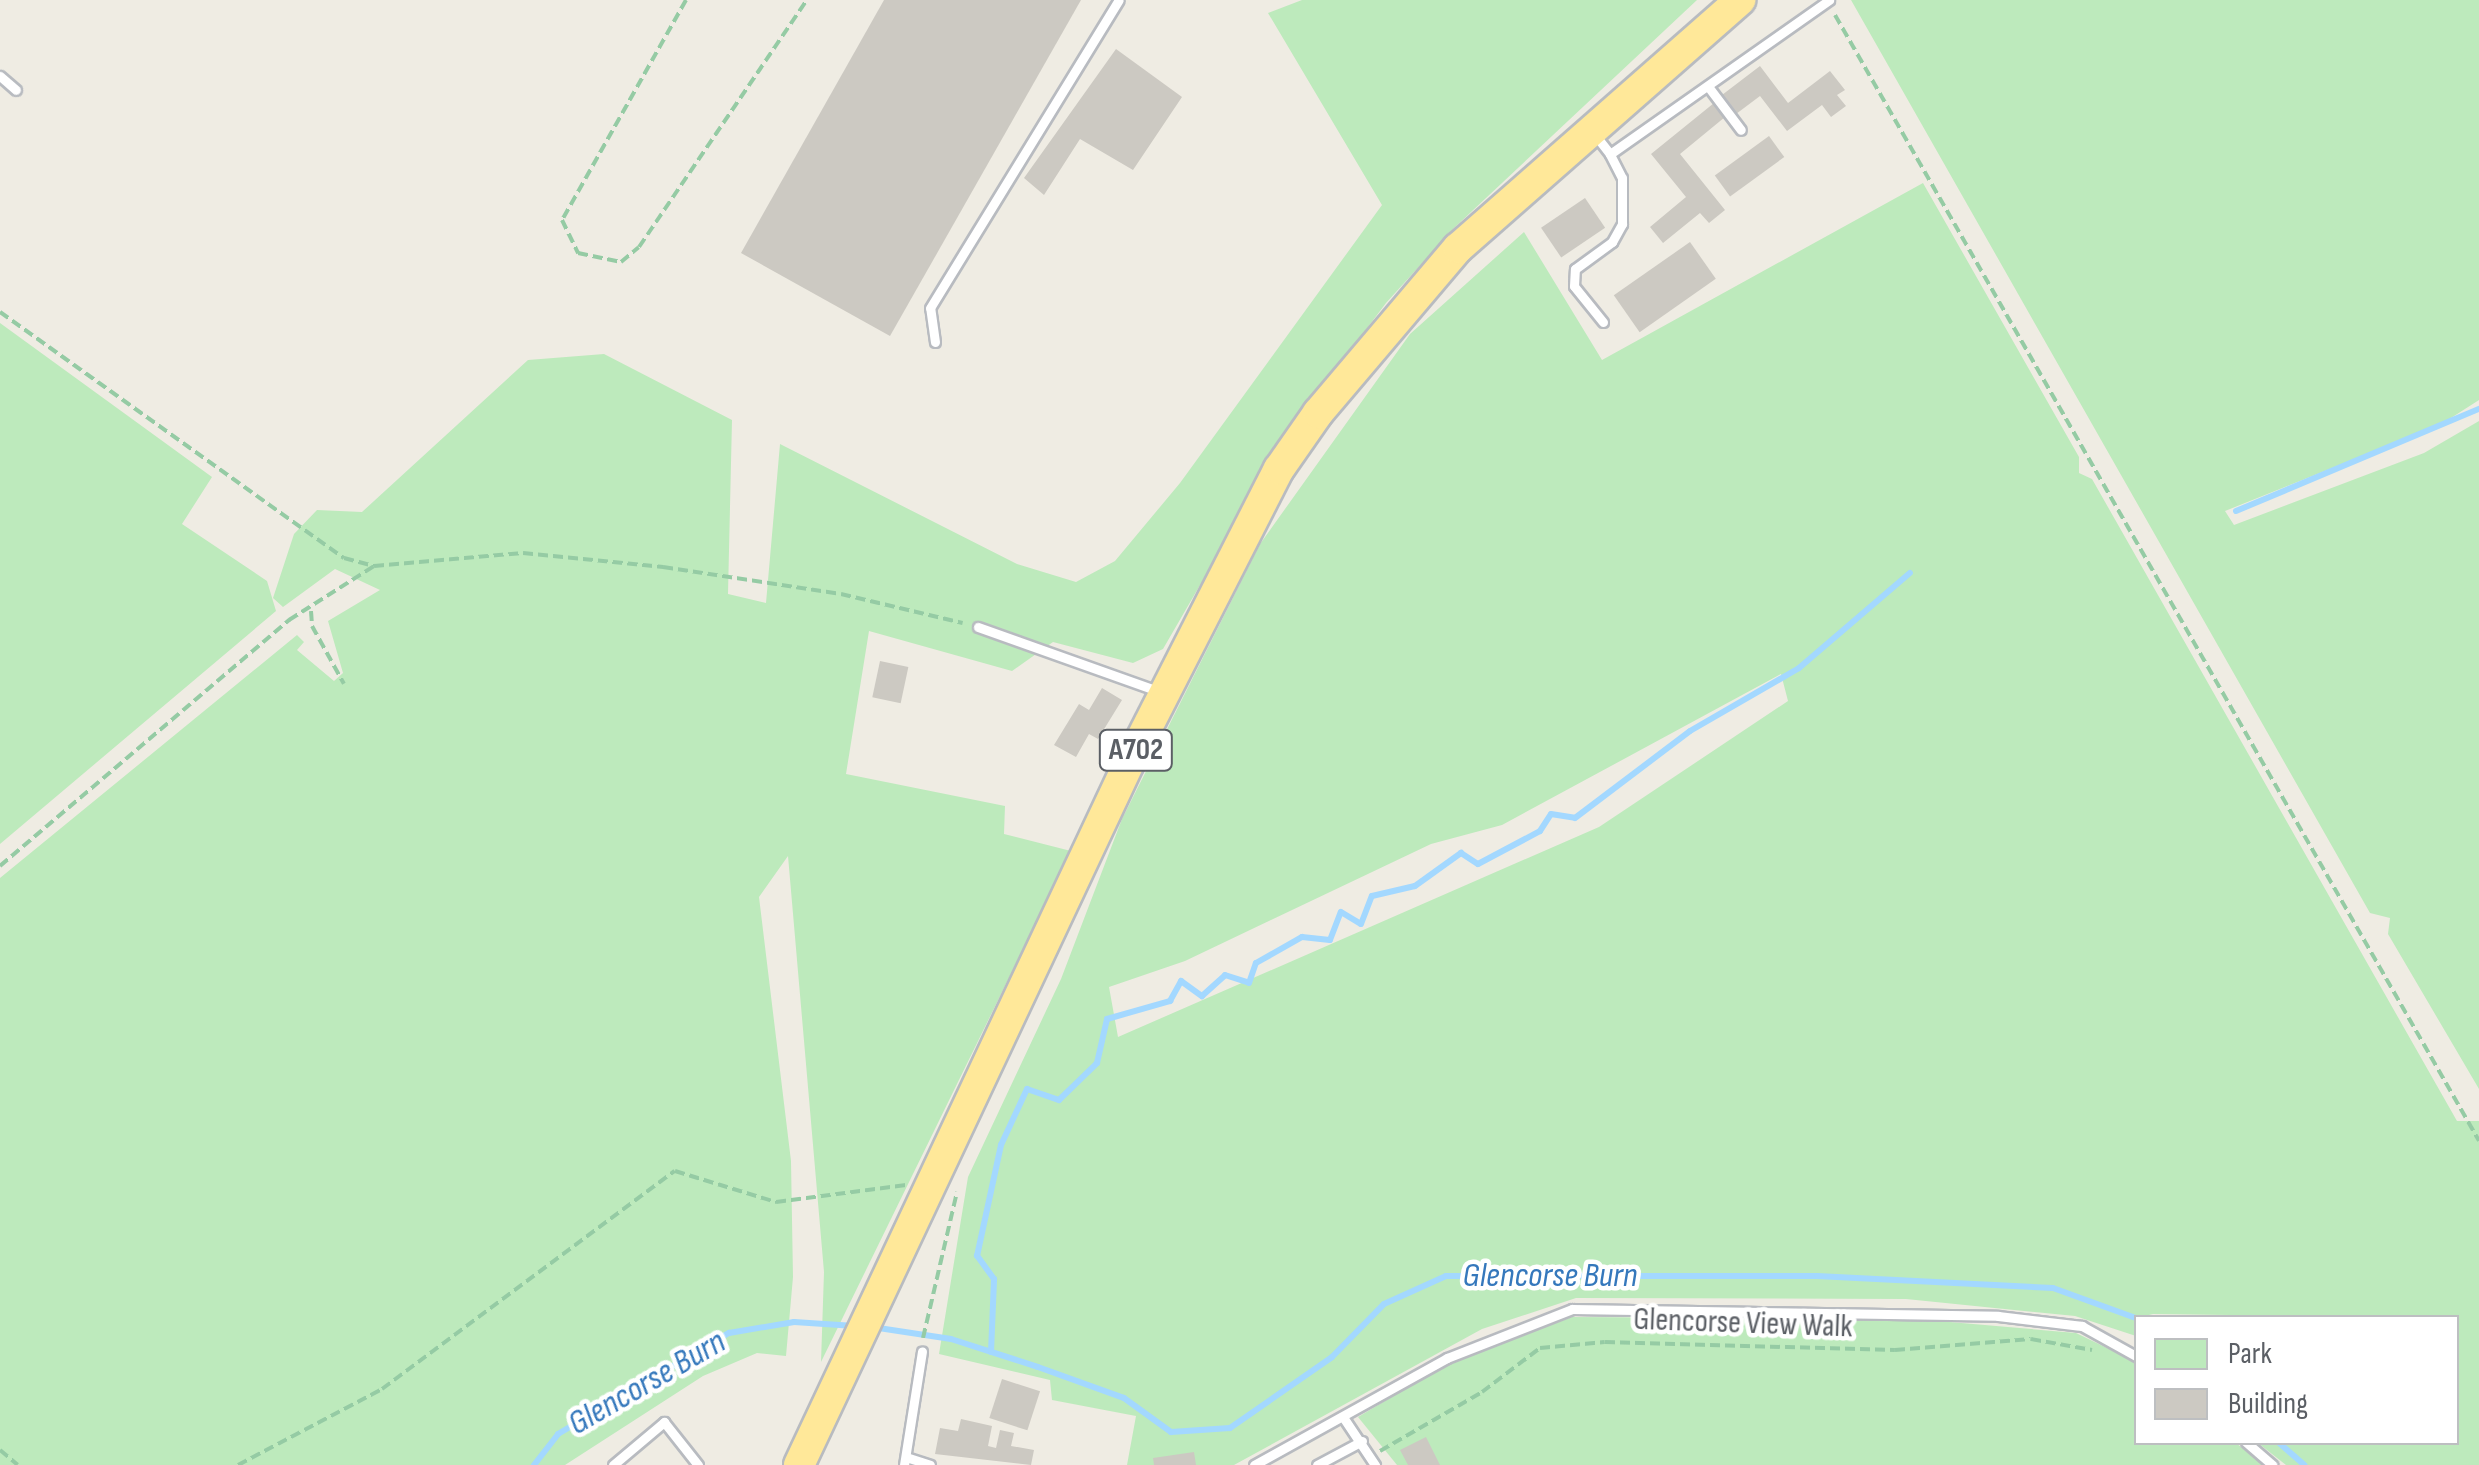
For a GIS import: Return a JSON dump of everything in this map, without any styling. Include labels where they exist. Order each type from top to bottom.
[{"type":"highway","name":"A702","points":[[799,1465],[1164,692],[1279,470],[1318,413],[1458,248],[1740,0]]},
{"type":"lane","points":[[935,342],[930,308],[1119,0]]},
{"type":"lane","points":[[1610,154],[1710,89],[1828,1]]},
{"type":"lane","points":[[0,76],[16,90]]},
{"type":"lane","points":[[1710,89],[1741,130]]},
{"type":"lane","points":[[1592,129],[1622,178],[1622,224],[1612,242],[1575,269],[1574,286],[1603,322]]},
{"type":"lane","points":[[978,627],[1164,692]]},
{"type":"lane","points":[[1254,1465],[1447,1358],[1572,1309],[1998,1316],[2082,1326],[2134,1355]]},
{"type":"lane","points":[[922,1352],[907,1462],[930,1465]]},
{"type":"lane","points":[[1343,1417],[1373,1460]]},
{"type":"lane","points":[[613,1465],[664,1422],[698,1465]]},
{"type":"lane","points":[[1317,1465],[1362,1441]]},
{"type":"lane","points":[[2249,1445],[2272,1465]]},
{"type":"path","points":[[686,0],[562,220],[568,243],[578,253],[621,262],[639,247],[806,0]]},
{"type":"path","points":[[1828,1],[2479,1141]]},
{"type":"path","points":[[0,312],[344,558],[374,566],[522,554],[664,567],[841,594],[978,627]]},
{"type":"path","points":[[0,866],[289,620],[311,611],[374,566]]},
{"type":"path","points":[[311,611],[312,626],[344,684]]},
{"type":"path","points":[[238,1465],[382,1388],[675,1171],[720,1180],[776,1202],[940,1168],[959,1185],[926,1312],[922,1352]]},
{"type":"path","name":"Glencorse View Walk","points":[[1373,1460],[1482,1392],[1540,1348],[1605,1342],[1895,1350],[2032,1340],[2099,1353]]},
{"type":"path","points":[[0,1450],[18,1465]]},
{"type":"green space","points":[[1302,0],[1697,0],[1454,228],[1386,303],[1288,433],[1163,649],[1133,663],[1053,642],[1012,671],[869,631],[846,774],[1005,806],[1004,834],[1071,851],[821,1362],[824,1272],[788,856],[759,897],[791,1161],[793,1277],[786,1356],[757,1353],[703,1376],[565,1465],[0,1465],[0,878],[297,635],[304,642],[297,650],[334,681],[343,673],[328,621],[380,590],[335,569],[283,607],[273,598],[294,534],[317,510],[362,512],[528,360],[604,354],[732,420],[728,594],[766,603],[780,444],[1017,564],[1076,582],[1115,561],[1180,483],[1382,205],[1268,13]]},
{"type":"green space","points":[[1851,0],[2479,0],[2479,400],[2440,425],[2225,511],[2234,525],[2424,453],[2479,421],[2479,1089],[2388,934],[2390,918],[2370,913]]},
{"type":"green space","points":[[1923,183],[2079,457],[2079,473],[2092,479],[2457,1121],[2479,1121],[2479,1465],[2286,1465],[2261,1445],[2459,1445],[2459,1315],[2134,1315],[2134,1335],[2075,1316],[1906,1299],[1576,1298],[1482,1329],[1234,1465],[1127,1465],[1136,1416],[1052,1400],[1050,1380],[939,1354],[968,1177],[1061,979],[1122,819],[1260,544],[1410,334],[1524,232],[1602,360]],"holes":[[[1781,674],[1788,701],[1599,827],[1118,1037],[1109,987],[1185,961],[1431,844],[1502,825]]]},
{"type":"green space","points":[[0,323],[212,477],[182,524],[267,581],[276,611],[0,844]]},
{"type":"green space","points":[[1572,1317],[1915,1319],[2076,1333],[2134,1361],[2134,1445],[2238,1445],[2263,1465],[1397,1465],[1358,1417],[1447,1364]]},
{"type":"building","points":[[884,0],[1081,0],[890,336],[741,253]]},
{"type":"building","points":[[1116,49],[1182,97],[1133,170],[1080,139],[1044,195],[1024,178]]},
{"type":"building","points":[[1760,66],[1788,103],[1830,71],[1845,90],[1837,95],[1846,106],[1831,117],[1822,105],[1787,131],[1760,96],[1736,114],[1722,95]]},
{"type":"building","points":[[1714,103],[1725,117],[1680,154],[1725,210],[1709,223],[1700,213],[1663,243],[1650,227],[1686,197],[1651,154]]},
{"type":"building","points":[[1769,136],[1784,157],[1730,196],[1715,175]]},
{"type":"building","points":[[1585,198],[1605,228],[1561,257],[1541,228]]},
{"type":"building","points":[[1690,242],[1716,279],[1640,332],[1614,295]]},
{"type":"building","points":[[880,661],[908,667],[901,703],[872,697]]},
{"type":"building","points":[[1102,688],[1122,700],[1098,739],[1089,734],[1076,757],[1054,745],[1079,704],[1089,710]]},
{"type":"building","points":[[1002,1379],[1040,1391],[1027,1430],[989,1418]]},
{"type":"building","points":[[961,1419],[992,1426],[988,1446],[996,1448],[1000,1430],[1014,1433],[1011,1446],[1034,1450],[1031,1465],[935,1454],[940,1428],[958,1431]]},
{"type":"building","points":[[1426,1437],[1440,1465],[1408,1465],[1400,1450]]},
{"type":"building","points":[[1194,1452],[1196,1465],[1154,1465],[1153,1458]]},
{"type":"waterway","points":[[2236,511],[2479,409]]},
{"type":"waterway","points":[[991,1352],[994,1279],[977,1256],[1001,1145],[1027,1089],[1059,1100],[1097,1063],[1107,1019],[1170,1001],[1181,981],[1202,996],[1225,975],[1249,983],[1256,963],[1302,937],[1330,940],[1341,912],[1361,924],[1372,896],[1415,886],[1461,853],[1478,864],[1540,831],[1551,814],[1575,818],[1690,731],[1799,668],[1910,573]]},
{"type":"waterway","name":"Glencorse Burn","points":[[872,1327],[951,1339],[1038,1367],[1124,1398],[1171,1432],[1230,1428],[1332,1357],[1384,1304],[1446,1276],[1817,1276],[2053,1288],[2134,1317]]},
{"type":"waterway","name":"Glencorse Burn","points":[[534,1465],[558,1434],[729,1333],[794,1322],[855,1326]]},
{"type":"waterway","name":"Glencorse Burn","points":[[2281,1445],[2304,1465]]}]
